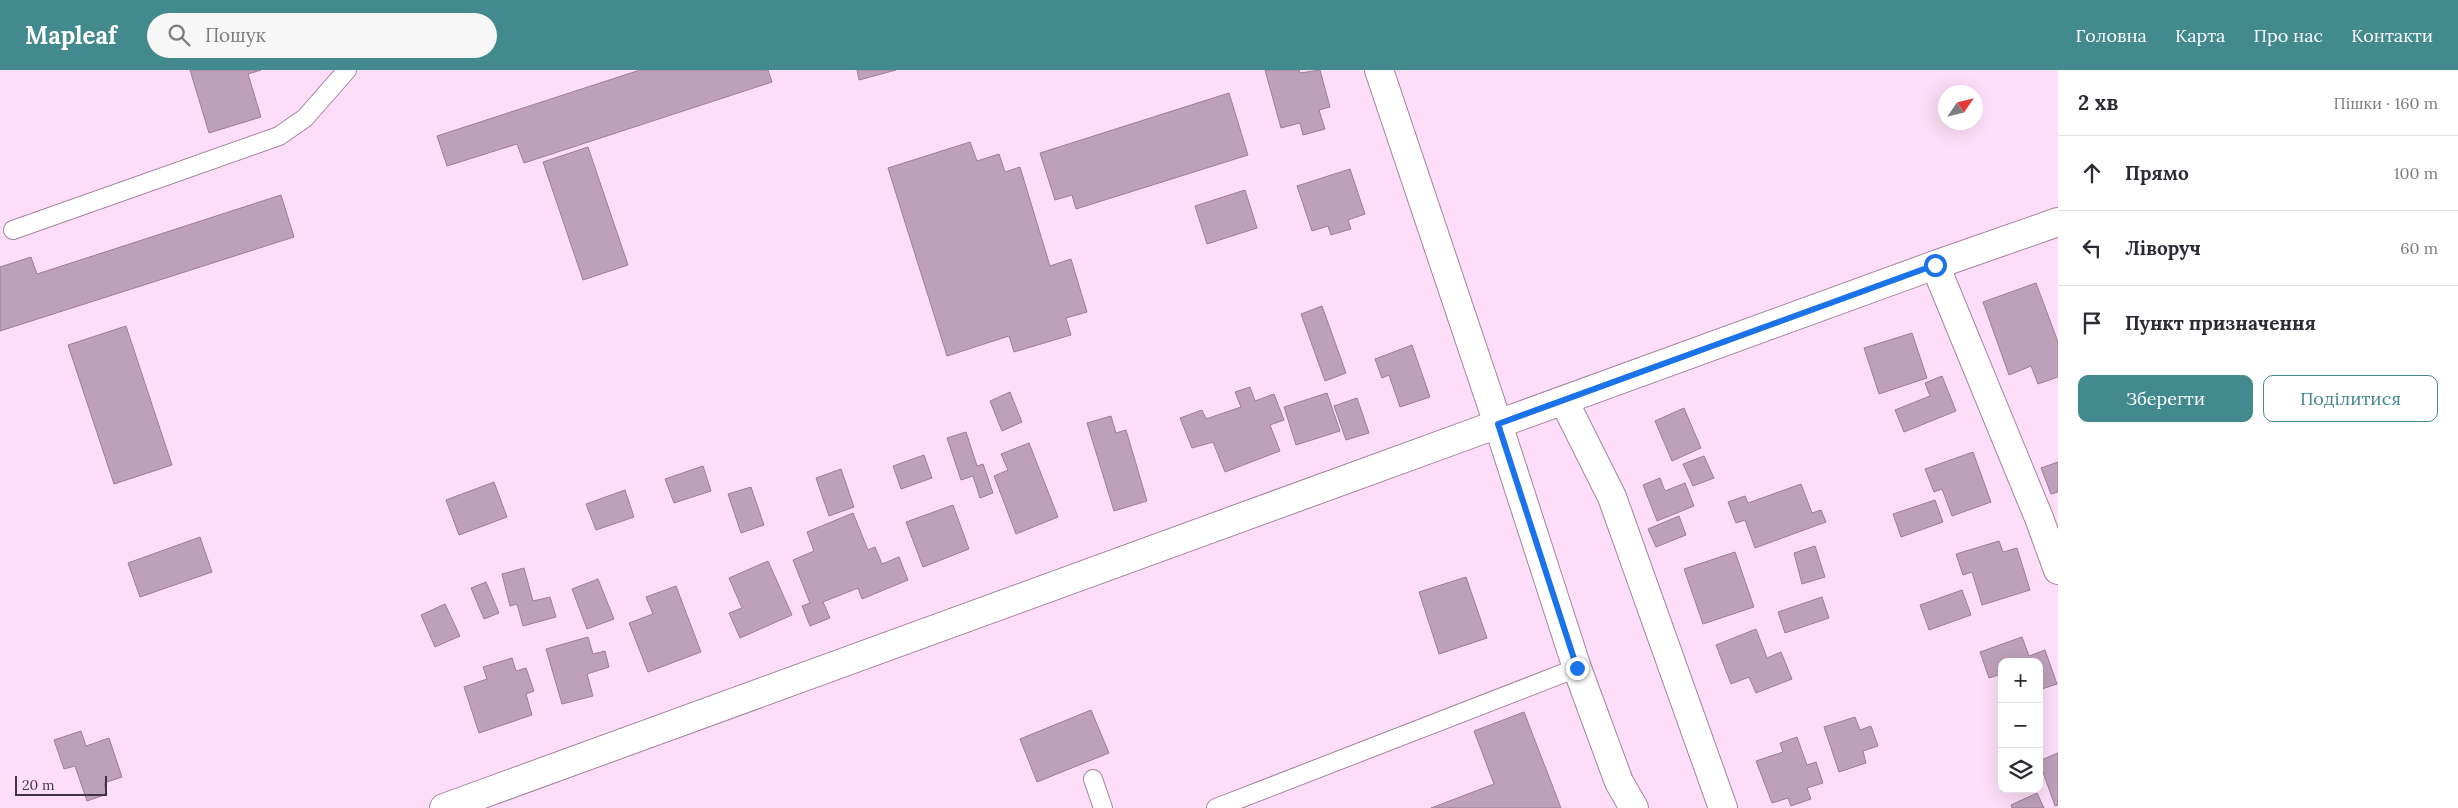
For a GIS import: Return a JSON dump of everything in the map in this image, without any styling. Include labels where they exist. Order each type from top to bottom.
[{"type":"street","points":[[1379,70],[1498,424],[1577,668],[1619,782],[1634,808]]},
{"type":"street","points":[[444,808],[1935,265],[2058,222]]},
{"type":"street","points":[[1935,265],[2036,508],[2058,570]]},
{"type":"street","points":[[1564,401],[1612,498],[1723,808]]},
{"type":"lane","points":[[13,230],[279,136],[305,118],[347,70]]},
{"type":"lane","points":[[1216,808],[1577,668]]},
{"type":"lane","points":[[1093,780],[1103,808]]},
{"type":"building","points":[[190,70],[261,70],[248,74],[261,117],[209,133]]},
{"type":"building","points":[[640,70],[768,70],[772,82],[524,163],[517,144],[447,166],[437,136]]},
{"type":"building","points":[[857,70],[896,70],[859,80]]},
{"type":"building","points":[[1265,70],[1299,70],[1300,73],[1320,70],[1330,107],[1319,110],[1325,129],[1303,135],[1300,123],[1281,128]]},
{"type":"building","points":[[1229,93],[1248,155],[1076,209],[1072,195],[1055,200],[1040,153]]},
{"type":"building","points":[[970,142],[977,161],[999,154],[1005,172],[1020,167],[1050,266],[1071,259],[1087,312],[1066,318],[1071,335],[1014,352],[1009,336],[947,356],[888,168]]},
{"type":"building","points":[[588,147],[628,265],[583,280],[543,162]]},
{"type":"building","points":[[1350,169],[1365,214],[1348,220],[1351,229],[1331,235],[1328,226],[1312,231],[1297,186]]},
{"type":"building","points":[[1245,190],[1257,228],[1207,244],[1195,206]]},
{"type":"building","points":[[281,195],[294,237],[0,331],[0,267],[31,257],[37,274]]},
{"type":"building","points":[[2036,283],[2058,342],[2058,377],[2038,384],[2031,366],[2009,375],[1983,302]]},
{"type":"building","points":[[1322,306],[1346,373],[1325,381],[1301,314]]},
{"type":"building","points":[[126,326],[172,465],[114,484],[68,345]]},
{"type":"building","points":[[1912,333],[1927,378],[1879,394],[1864,348]]},
{"type":"building","points":[[1412,345],[1430,397],[1400,407],[1389,375],[1382,378],[1375,359]]},
{"type":"building","points":[[1942,376],[1956,411],[1904,432],[1895,410],[1930,396],[1925,383]]},
{"type":"building","points":[[1250,387],[1255,401],[1274,394],[1284,420],[1270,425],[1280,451],[1225,472],[1213,442],[1192,448],[1180,418],[1202,410],[1206,419],[1241,407],[1235,392]]},
{"type":"building","points":[[1010,392],[1022,422],[1002,431],[990,401]]},
{"type":"building","points":[[1327,393],[1340,431],[1296,445],[1284,407]]},
{"type":"building","points":[[1357,398],[1369,433],[1346,440],[1334,406]]},
{"type":"building","points":[[1684,408],[1701,448],[1672,461],[1655,421]]},
{"type":"building","points":[[1111,416],[1116,433],[1126,430],[1147,501],[1114,511],[1087,423]]},
{"type":"building","points":[[966,432],[977,466],[983,464],[993,493],[980,498],[973,476],[961,480],[947,438]]},
{"type":"building","points":[[1029,443],[1058,517],[1016,534],[994,476],[1008,470],[1001,454]]},
{"type":"building","points":[[1973,452],[1991,502],[1952,516],[1942,489],[1934,492],[1925,469]]},
{"type":"building","points":[[924,455],[932,478],[901,489],[893,466]]},
{"type":"building","points":[[1704,456],[1714,478],[1693,486],[1683,464]]},
{"type":"building","points":[[2058,462],[2058,492],[2051,494],[2041,468]]},
{"type":"building","points":[[703,466],[711,491],[674,503],[665,479]]},
{"type":"building","points":[[841,469],[854,507],[829,516],[816,478]]},
{"type":"building","points":[[1660,478],[1665,491],[1685,483],[1694,506],[1657,521],[1643,485]]},
{"type":"building","points":[[494,482],[507,517],[459,535],[446,500]]},
{"type":"building","points":[[1801,484],[1812,513],[1821,510],[1826,522],[1755,548],[1745,520],[1736,523],[1728,502],[1745,496],[1748,503]]},
{"type":"building","points":[[751,487],[764,525],[741,533],[728,494]]},
{"type":"building","points":[[625,490],[634,517],[596,530],[586,504]]},
{"type":"building","points":[[1935,500],[1943,522],[1901,537],[1893,514]]},
{"type":"building","points":[[953,505],[969,549],[923,567],[906,522]]},
{"type":"building","points":[[853,513],[868,550],[875,547],[882,564],[899,557],[908,580],[862,599],[858,588],[823,602],[830,618],[810,626],[802,606],[810,603],[793,560],[814,551],[807,532]]},
{"type":"building","points":[[1679,516],[1686,535],[1656,547],[1648,529]]},
{"type":"building","points":[[200,537],[212,572],[140,597],[128,563]]},
{"type":"building","points":[[1999,541],[2003,552],[2017,548],[2030,590],[1982,605],[1972,572],[1963,575],[1956,554]]},
{"type":"building","points":[[1815,546],[1825,577],[1802,584],[1794,553]]},
{"type":"building","points":[[1735,552],[1754,607],[1703,624],[1684,569]]},
{"type":"building","points":[[768,561],[792,615],[740,638],[729,613],[742,608],[729,578]]},
{"type":"building","points":[[524,568],[533,601],[550,597],[556,617],[523,626],[517,604],[510,606],[502,574]]},
{"type":"building","points":[[1466,577],[1487,638],[1439,654],[1419,592]]},
{"type":"building","points":[[598,579],[614,619],[587,629],[572,589]]},
{"type":"building","points":[[486,582],[499,613],[484,619],[471,588]]},
{"type":"building","points":[[676,586],[701,652],[648,672],[629,623],[653,614],[646,597]]},
{"type":"building","points":[[1962,590],[1971,615],[1929,630],[1920,605]]},
{"type":"building","points":[[1822,597],[1829,618],[1785,633],[1778,612]]},
{"type":"building","points":[[445,604],[460,636],[435,647],[421,615]]},
{"type":"building","points":[[1756,629],[1767,658],[1781,652],[1792,679],[1756,693],[1749,677],[1731,684],[1716,645]]},
{"type":"building","points":[[588,637],[593,654],[605,651],[609,667],[587,674],[593,696],[562,704],[546,649]]},
{"type":"building","points":[[2022,637],[2029,656],[2045,650],[2057,684],[2043,689],[2043,658],[1998,658],[1998,675],[1989,678],[1980,652]]},
{"type":"building","points":[[512,658],[516,671],[526,668],[534,691],[526,694],[532,715],[479,733],[464,687],[487,679],[483,667]]},
{"type":"building","points":[[1091,710],[1109,753],[1037,782],[1020,739]]},
{"type":"building","points":[[1524,712],[1561,808],[1431,808],[1494,784],[1474,731]]},
{"type":"building","points":[[1855,717],[1860,730],[1871,726],[1878,746],[1863,751],[1866,763],[1839,772],[1824,727]]},
{"type":"building","points":[[81,731],[86,746],[109,738],[122,777],[104,783],[107,794],[87,801],[75,766],[64,769],[54,740]]},
{"type":"building","points":[[1797,737],[1807,765],[1816,762],[1823,783],[1807,788],[1811,799],[1791,806],[1788,798],[1772,803],[1756,761],[1783,752],[1780,743]]},
{"type":"building","points":[[2058,753],[2058,805],[2055,806],[2043,772],[2043,759]]},
{"type":"building","points":[[2037,793],[2044,808],[2012,808],[2011,805]]},
{"type":"route","points":[[1577,668],[1498,424],[1935,265]]}]
